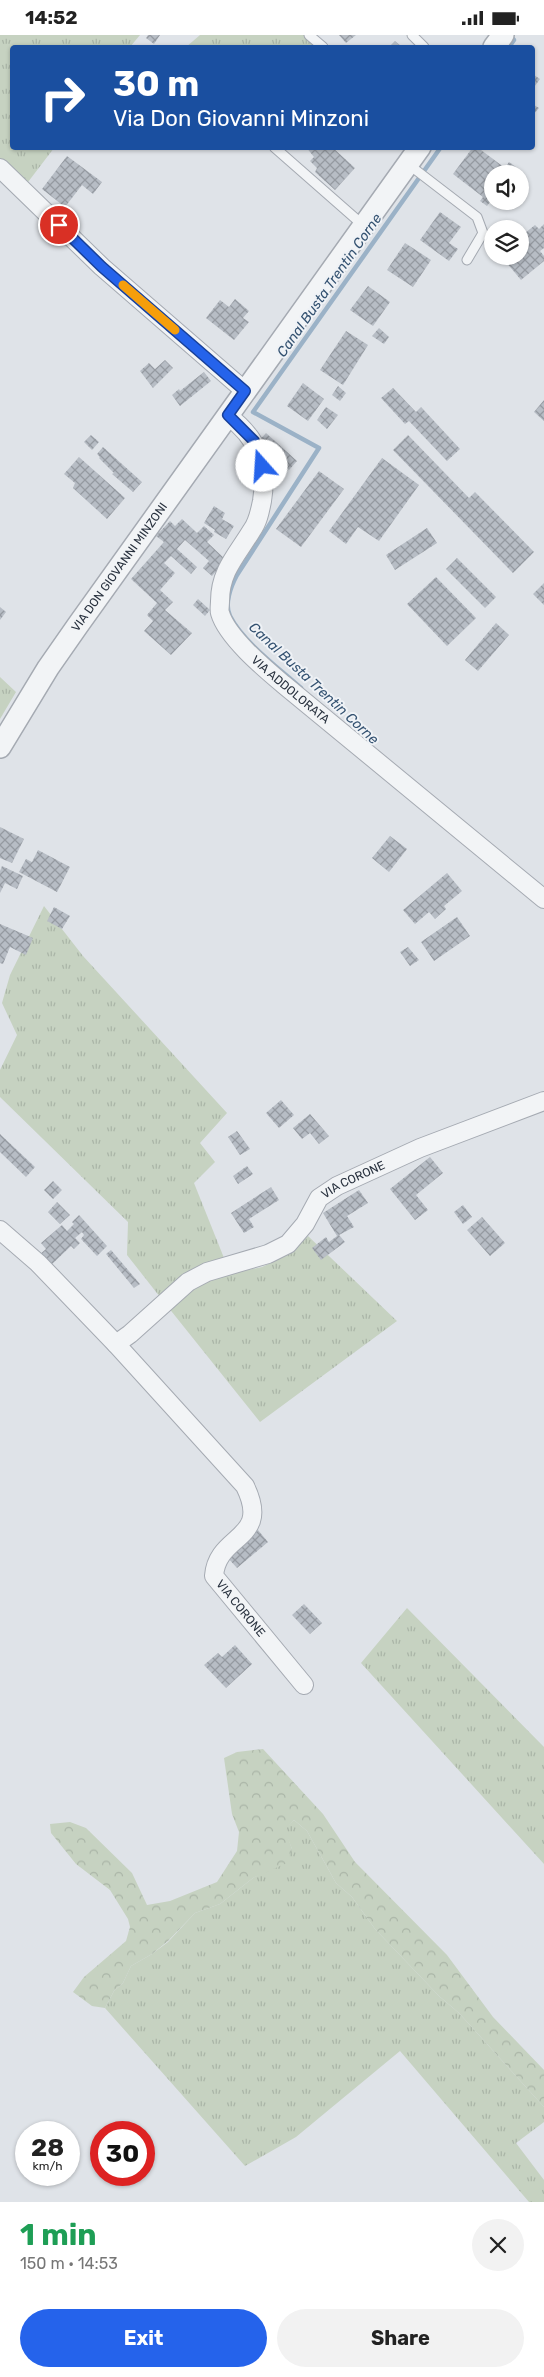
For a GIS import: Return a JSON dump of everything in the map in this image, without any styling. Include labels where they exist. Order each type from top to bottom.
[{"type":"street","name":"VIA DON GIOVANNI MINZONI","points":[[0,747],[48,668],[414,156]]},
{"type":"street","points":[[0,168],[102,267],[245,391]]},
{"type":"street","name":"VIA ADDOLORATA","points":[[228,415],[254,441],[265,476],[260,510],[254,529],[234,556],[220,585],[220,613],[232,633],[255,660],[283,684],[544,899]]},
{"type":"street","name":"VIA CORONE","points":[[116,1344],[130,1334],[188,1282],[207,1272],[268,1254],[288,1244],[305,1224],[319,1198],[337,1186],[420,1148],[544,1101]]},
{"type":"street","name":"VIA CORONE","points":[[0,1229],[38,1263],[116,1344],[245,1486],[253,1513],[251,1525],[222,1553],[215,1564],[214,1576],[304,1685]]},
{"type":"lane","points":[[309,35],[321,45]]},
{"type":"lane","points":[[412,35],[422,45]]},
{"type":"lane","points":[[277,150],[365,226]]},
{"type":"lane","name":"VIA DON GIOVANNI MINZONI","points":[[414,156],[477,217],[484,233],[467,260]]},
{"type":"green space","points":[[0,35],[140,35],[132,45],[10,45],[10,150],[52,150],[25,186],[0,162]]},
{"type":"green space","points":[[200,35],[312,35],[322,45],[188,45]]},
{"type":"green space","points":[[0,677],[16,692],[0,719]]},
{"type":"green space","points":[[44,906],[83,956],[227,1113],[200,1143],[215,1162],[194,1183],[224,1258],[160,1297],[127,1255],[128,1222],[0,1097],[0,1070],[17,1035],[2,1003],[10,975]]},
{"type":"green space","points":[[308,1236],[397,1321],[260,1422],[168,1307],[198,1283],[210,1278],[262,1267],[290,1254]]},
{"type":"green space","points":[[407,1608],[544,1747],[544,1864],[361,1663]]},
{"type":"green space","points":[[263,1749],[323,1814],[355,1862],[447,1955],[493,2017],[544,2070],[544,2107],[459,2013],[439,1996],[375,1929],[352,1897],[336,1883],[307,1831],[294,1820],[285,1829],[292,1849],[287,1863],[253,1878],[220,1904],[195,1913],[168,1941],[152,1954],[131,1966],[123,1983],[114,1991],[105,2008],[92,2006],[73,1992],[84,1977],[126,1941],[130,1927],[128,1919],[110,1890],[76,1864],[51,1833],[50,1824],[70,1822],[86,1828],[132,1873],[147,1905],[170,1901],[217,1882],[237,1851],[239,1832],[232,1814],[224,1758],[237,1752]]},
{"type":"green space","points":[[294,1820],[307,1831],[336,1883],[352,1897],[375,1929],[439,1996],[459,2013],[544,2107],[544,2122],[516,2143],[544,2180],[544,2202],[529,2202],[400,2051],[296,2137],[245,2166],[105,2008],[114,1991],[123,1983],[131,1966],[168,1942],[195,1913],[220,1904],[253,1878],[269,1869],[292,1849],[284,1829]]},
{"type":"building","points":[[148,35],[160,35],[154,44],[146,38]]},
{"type":"building","points":[[339,35],[356,35],[346,43]]},
{"type":"building","points":[[395,41],[400,45],[391,45]]},
{"type":"building","points":[[535,76],[540,79],[535,86]]},
{"type":"building","points":[[308,150],[335,150],[355,168],[335,190],[315,172],[317,168],[310,161],[314,157]]},
{"type":"building","points":[[471,150],[481,150],[501,165],[484,165],[484,204],[480,201],[483,197],[453,174]]},
{"type":"building","points":[[67,156],[102,182],[93,194],[82,185],[65,207],[42,189]]},
{"type":"building","points":[[440,212],[461,227],[449,243],[458,249],[449,261],[420,240]]},
{"type":"building","points":[[544,224],[544,248],[540,251],[544,256],[544,261],[521,280],[508,265],[529,265],[529,230],[535,225],[539,229]]},
{"type":"building","points":[[405,243],[431,260],[413,287],[387,270]]},
{"type":"building","points":[[368,286],[390,302],[373,326],[350,310]]},
{"type":"building","points":[[235,299],[249,311],[243,318],[249,322],[234,340],[206,318],[220,300],[229,307]]},
{"type":"building","points":[[379,328],[389,337],[384,344],[372,336]]},
{"type":"building","points":[[346,331],[368,345],[343,385],[320,370]]},
{"type":"building","points":[[165,360],[173,368],[153,388],[140,371],[149,363],[155,369]]},
{"type":"building","points":[[204,372],[211,381],[180,406],[172,395]]},
{"type":"building","points":[[303,383],[324,399],[308,421],[287,406]]},
{"type":"building","points":[[338,386],[346,393],[340,401],[332,395]]},
{"type":"building","points":[[393,388],[416,412],[421,407],[460,449],[447,461],[409,421],[405,424],[381,398]]},
{"type":"building","points":[[544,400],[544,421],[534,412]]},
{"type":"building","points":[[326,407],[338,415],[327,429],[317,420]]},
{"type":"building","points":[[266,433],[297,461],[289,470],[258,442]]},
{"type":"building","points":[[91,435],[99,442],[92,450],[84,442]]},
{"type":"building","points":[[408,435],[469,498],[475,492],[534,552],[513,573],[393,450]]},
{"type":"building","points":[[103,447],[142,482],[133,492],[112,474],[114,473],[99,458],[97,454]]},
{"type":"building","points":[[79,457],[125,498],[107,519],[73,488],[75,483],[64,474]]},
{"type":"building","points":[[382,458],[419,485],[379,541],[358,527],[346,544],[329,531]]},
{"type":"building","points":[[319,471],[344,489],[301,547],[276,529]]},
{"type":"building","points":[[214,506],[225,513],[222,519],[234,526],[226,539],[204,523]]},
{"type":"building","points":[[182,519],[197,533],[204,526],[214,535],[207,542],[226,560],[212,576],[203,568],[209,561],[185,540],[177,549],[197,567],[191,574],[171,556],[164,563],[175,573],[160,590],[173,602],[165,610],[192,633],[171,655],[144,631],[153,621],[147,615],[157,603],[131,579],[164,542],[156,536],[170,521],[175,526]]},
{"type":"building","points":[[427,528],[437,543],[395,570],[386,555]]},
{"type":"building","points":[[457,558],[496,597],[485,608],[446,569]]},
{"type":"building","points":[[436,577],[476,618],[447,646],[407,604]]},
{"type":"building","points":[[544,583],[544,605],[533,594]]},
{"type":"building","points":[[198,599],[210,610],[205,616],[193,605]]},
{"type":"building","points":[[0,607],[6,612],[0,620]]},
{"type":"building","points":[[496,623],[509,635],[478,671],[465,660]]},
{"type":"building","points":[[0,827],[24,839],[12,863],[0,858]]},
{"type":"building","points":[[390,836],[407,849],[389,872],[372,858]]},
{"type":"building","points":[[38,850],[70,867],[57,892],[19,872],[26,859],[32,862]]},
{"type":"building","points":[[2,866],[23,876],[17,889],[5,883],[0,893],[0,871]]},
{"type":"building","points":[[447,873],[462,891],[444,906],[446,909],[435,919],[429,912],[415,924],[403,910]]},
{"type":"building","points":[[54,907],[70,916],[62,929],[47,921]]},
{"type":"building","points":[[457,917],[470,936],[434,961],[421,942]]},
{"type":"building","points":[[0,924],[33,938],[26,955],[10,947],[3,964],[0,963]]},
{"type":"building","points":[[408,947],[419,960],[410,966],[400,952]]},
{"type":"building","points":[[281,1100],[294,1115],[279,1128],[266,1113]]},
{"type":"building","points":[[310,1114],[329,1136],[319,1144],[310,1133],[302,1139],[293,1128]]},
{"type":"building","points":[[237,1131],[250,1149],[240,1155],[228,1137]]},
{"type":"building","points":[[0,1134],[35,1167],[26,1177],[0,1152]]},
{"type":"building","points":[[430,1157],[443,1173],[416,1195],[428,1210],[415,1220],[390,1189]]},
{"type":"building","points":[[247,1166],[253,1174],[238,1184],[233,1176]]},
{"type":"building","points":[[53,1181],[62,1190],[53,1199],[44,1190]]},
{"type":"building","points":[[271,1187],[279,1200],[249,1219],[254,1227],[244,1233],[231,1213]]},
{"type":"building","points":[[359,1190],[368,1203],[347,1216],[354,1227],[339,1235],[345,1242],[321,1260],[312,1248],[326,1237],[329,1242],[337,1236],[323,1213]]},
{"type":"building","points":[[57,1202],[70,1215],[60,1224],[48,1212]]},
{"type":"building","points":[[463,1205],[472,1217],[463,1224],[454,1212]]},
{"type":"building","points":[[79,1215],[107,1246],[97,1256],[81,1239],[84,1235],[82,1232],[75,1238],[80,1243],[74,1249],[71,1246],[50,1266],[39,1255],[46,1249],[41,1243],[62,1225],[67,1231]]},
{"type":"building","points":[[482,1217],[505,1243],[490,1256],[467,1230]]},
{"type":"building","points":[[111,1250],[140,1284],[134,1288],[106,1254]]},
{"type":"building","points":[[258,1530],[268,1542],[237,1568],[227,1557]]},
{"type":"building","points":[[304,1604],[322,1623],[310,1634],[292,1615]]},
{"type":"building","points":[[235,1645],[252,1664],[226,1688],[204,1665],[218,1653],[222,1657]]},
{"type":"waterway","name":"Canal Busta Trentin Corne","points":[[510,35],[514,40],[510,45]]},
{"type":"waterway","name":"Canal Busta Trentin Corne","points":[[301,688],[262,655],[244,636],[230,616],[228,601],[237,575],[319,448],[253,412],[439,150]]},
{"type":"slow traffic","points":[[123,285],[175,330]]},
{"type":"route","points":[[59,225],[102,267],[245,391],[228,415],[254,441],[262,466]]}]
